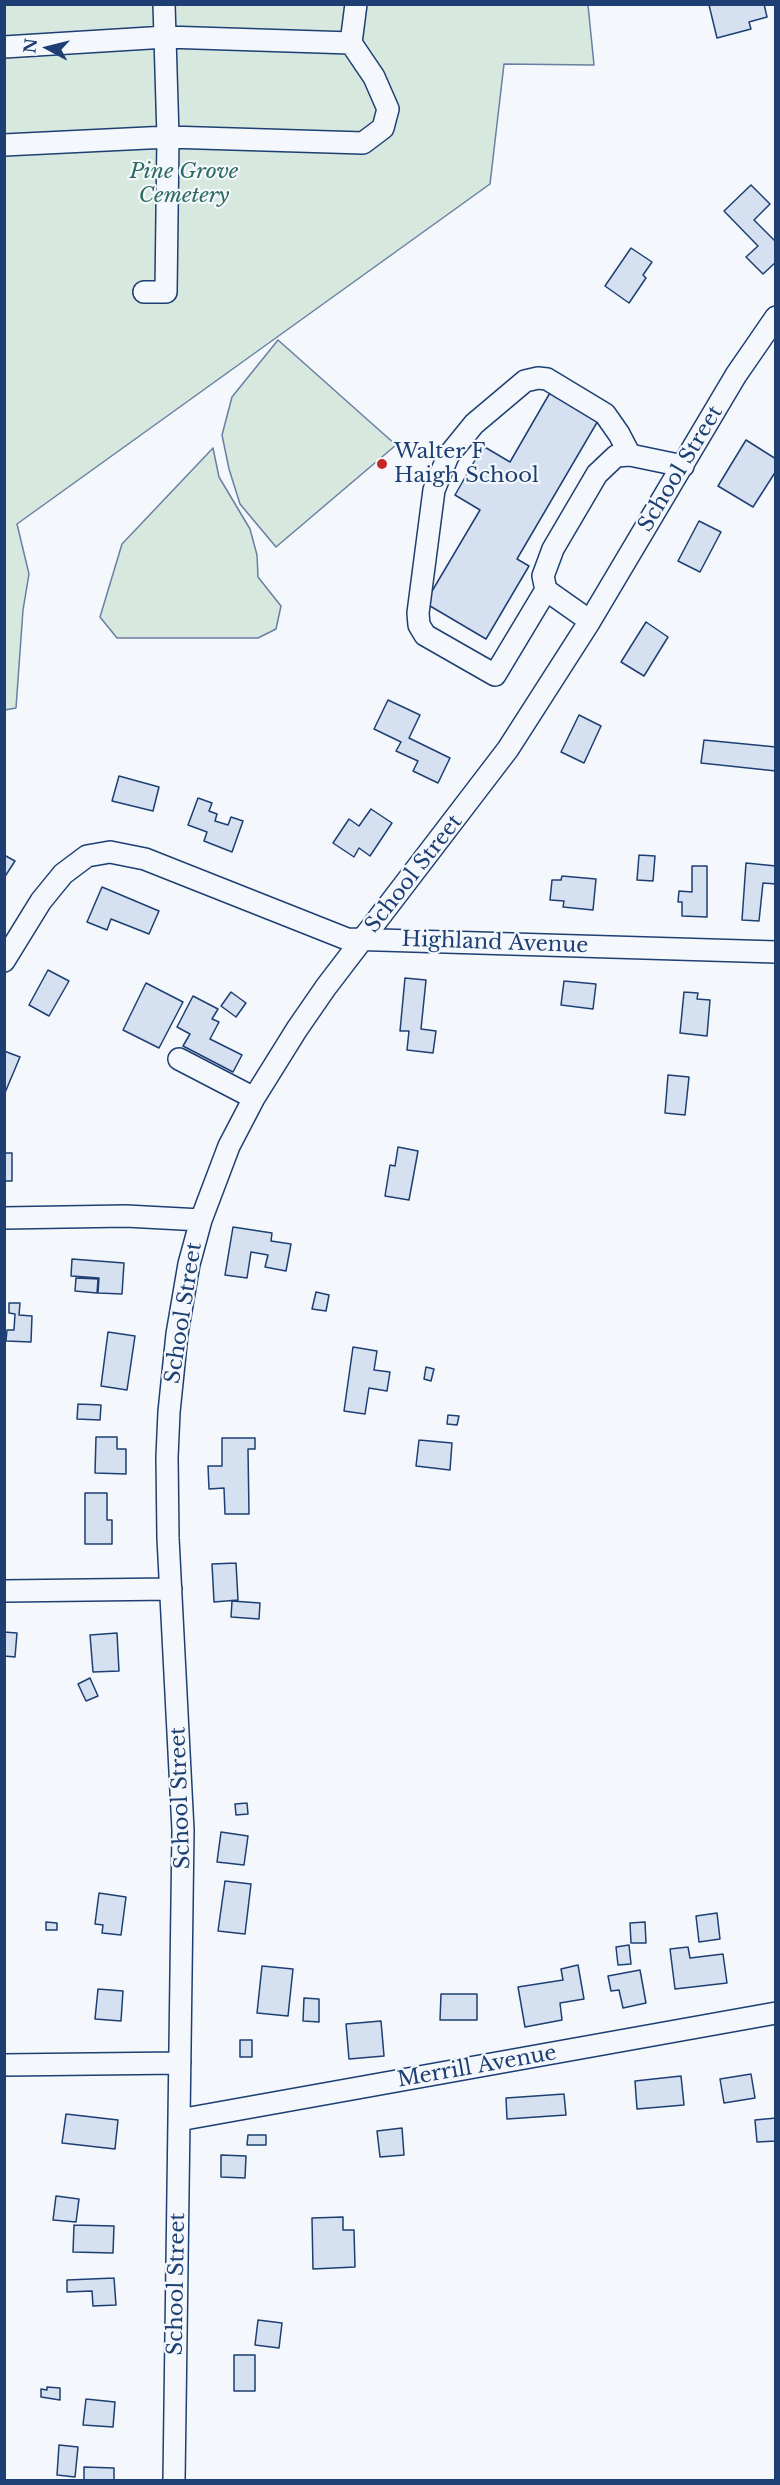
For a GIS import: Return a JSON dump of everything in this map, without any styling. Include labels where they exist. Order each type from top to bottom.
[{"type":"street","points":[[144,292],[166,292],[168,137],[164,4]]},
{"type":"street","points":[[4,145],[168,137],[363,143],[383,128],[388,109],[374,77],[351,43],[356,4]]},
{"type":"street","points":[[4,47],[166,37],[351,43]]},
{"type":"street","name":"School Street","points":[[174,2481],[183,1830],[167,1496],[171,1380],[181,1305],[201,1220],[229,1146],[254,1098],[320,995],[508,749],[590,621],[736,375],[776,317]]},
{"type":"street","points":[[546,590],[495,675],[425,635],[419,625],[418,613],[434,490],[448,456],[474,424],[525,381],[538,378],[547,379],[605,414],[620,434],[630,455]]},
{"type":"street","points":[[590,621],[546,590],[543,576],[553,549],[597,474],[616,456],[630,455],[683,466]]},
{"type":"street","name":"Highland Avenue","points":[[4,961],[48,891],[63,874],[87,856],[110,852],[134,855],[347,939],[776,952]]},
{"type":"street","points":[[178,1059],[254,1098]]},
{"type":"street","points":[[4,1218],[126,1216],[201,1220]]},
{"type":"street","points":[[4,1591],[171,1589]]},
{"type":"street","name":"Merrill Avenue","points":[[179,2120],[776,2013]]},
{"type":"street","points":[[4,2065],[180,2063]]},
{"type":"green space","name":"Pine Grove Cemetery","points":[[5,5],[588,5],[594,65],[504,64],[490,184],[17,524],[29,574],[23,610],[16,708],[5,710]]},
{"type":"green space","points":[[278,340],[396,445],[276,547],[240,504],[229,469],[222,435],[232,397]]},
{"type":"green space","points":[[213,448],[219,477],[250,529],[257,555],[258,577],[281,606],[276,629],[258,638],[117,638],[100,617],[122,544]]},
{"type":"building","points":[[764,4],[767,17],[749,22],[751,29],[717,38],[709,5]]},
{"type":"building","points":[[751,185],[770,204],[754,220],[776,242],[776,262],[763,274],[746,257],[758,246],[724,211]]},
{"type":"building","points":[[631,248],[652,262],[643,275],[646,278],[629,303],[605,286]]},
{"type":"building","points":[[551,391],[599,419],[517,559],[529,566],[486,639],[425,603],[480,510],[455,495],[483,446],[510,462]]},
{"type":"building","points":[[746,440],[776,459],[776,471],[753,507],[718,486]]},
{"type":"building","points":[[699,521],[721,532],[700,572],[678,561]]},
{"type":"building","points":[[646,622],[668,637],[644,676],[621,662]]},
{"type":"building","points":[[388,700],[420,715],[409,738],[450,758],[438,783],[413,771],[418,761],[396,751],[401,742],[374,729]]},
{"type":"building","points":[[579,715],[601,726],[584,763],[561,752]]},
{"type":"building","points":[[704,740],[776,747],[776,771],[701,763]]},
{"type":"building","points":[[119,776],[159,787],[153,811],[112,801]]},
{"type":"building","points":[[198,798],[212,803],[209,811],[217,814],[215,821],[228,825],[231,817],[243,821],[232,852],[204,841],[207,832],[188,825]]},
{"type":"building","points":[[371,809],[392,823],[370,856],[359,848],[354,857],[333,843],[349,819],[359,826]]},
{"type":"building","points":[[4,855],[15,861],[4,878]]},
{"type":"building","points":[[639,855],[655,856],[653,881],[637,880]]},
{"type":"building","points":[[746,863],[776,866],[776,884],[763,883],[759,921],[742,920]]},
{"type":"building","points":[[692,866],[707,866],[707,917],[682,916],[682,902],[678,902],[679,891],[692,892]]},
{"type":"building","points":[[562,876],[596,879],[593,910],[563,907],[564,901],[550,900],[552,880],[561,880]]},
{"type":"building","points":[[102,887],[159,911],[149,934],[111,919],[107,930],[87,922]]},
{"type":"building","points":[[48,970],[69,981],[49,1016],[29,1005]]},
{"type":"building","points":[[405,978],[426,980],[421,1029],[436,1031],[433,1053],[407,1050],[409,1031],[400,1031]]},
{"type":"building","points":[[564,981],[596,984],[593,1009],[561,1005]]},
{"type":"building","points":[[146,983],[183,1002],[159,1048],[123,1030]]},
{"type":"building","points":[[231,992],[246,1003],[236,1017],[221,1006]]},
{"type":"building","points":[[684,992],[698,993],[697,999],[710,1000],[707,1036],[680,1033]]},
{"type":"building","points":[[193,996],[218,1009],[212,1019],[219,1022],[210,1039],[242,1055],[233,1072],[183,1046],[190,1034],[177,1027]]},
{"type":"building","points":[[4,1051],[20,1057],[4,1095]]},
{"type":"building","points":[[668,1075],[689,1077],[685,1115],[665,1113]]},
{"type":"building","points":[[398,1147],[418,1151],[409,1200],[385,1196],[390,1165],[395,1166]]},
{"type":"building","points":[[4,1153],[12,1153],[12,1181],[4,1181]]},
{"type":"building","points":[[233,1227],[272,1233],[271,1241],[291,1244],[286,1271],[265,1267],[268,1255],[251,1252],[247,1278],[225,1275]]},
{"type":"building","points":[[72,1259],[124,1263],[122,1294],[98,1293],[99,1278],[71,1276]]},
{"type":"building","points":[[76,1278],[98,1279],[97,1293],[75,1291]]},
{"type":"building","points":[[316,1292],[329,1295],[326,1311],[312,1309]]},
{"type":"building","points":[[9,1303],[20,1303],[19,1315],[32,1316],[31,1342],[6,1341],[7,1330],[14,1330],[15,1314],[9,1313]]},
{"type":"building","points":[[108,1332],[135,1336],[127,1390],[101,1386]]},
{"type":"building","points":[[353,1347],[377,1351],[374,1370],[390,1372],[387,1391],[369,1388],[365,1414],[344,1411]]},
{"type":"building","points":[[426,1367],[434,1369],[431,1381],[424,1379]]},
{"type":"building","points":[[78,1404],[101,1405],[100,1420],[77,1419]]},
{"type":"building","points":[[448,1415],[459,1416],[457,1425],[447,1424]]},
{"type":"building","points":[[96,1437],[117,1437],[117,1449],[126,1449],[126,1474],[95,1473]]},
{"type":"building","points":[[222,1438],[255,1438],[255,1449],[248,1449],[249,1514],[225,1514],[224,1488],[209,1489],[208,1466],[222,1466]]},
{"type":"building","points":[[419,1440],[452,1443],[450,1470],[416,1466]]},
{"type":"building","points":[[85,1493],[107,1493],[107,1520],[112,1520],[112,1544],[85,1544]]},
{"type":"building","points":[[236,1563],[238,1600],[214,1602],[212,1564]]},
{"type":"building","points":[[232,1601],[260,1603],[259,1619],[231,1617]]},
{"type":"building","points":[[4,1632],[17,1633],[15,1657],[4,1656]]},
{"type":"building","points":[[117,1633],[119,1671],[93,1672],[90,1635]]},
{"type":"building","points":[[90,1678],[98,1696],[86,1701],[78,1684]]},
{"type":"building","points":[[247,1803],[248,1814],[236,1815],[235,1804]]},
{"type":"building","points":[[221,1832],[248,1836],[244,1865],[217,1862]]},
{"type":"building","points":[[225,1881],[251,1884],[245,1934],[218,1931]]},
{"type":"building","points":[[99,1893],[126,1897],[121,1935],[102,1933],[103,1925],[95,1924]]},
{"type":"building","points":[[717,1913],[720,1939],[699,1942],[696,1916]]},
{"type":"building","points":[[46,1922],[57,1923],[57,1930],[46,1930]]},
{"type":"building","points":[[645,1922],[646,1943],[631,1943],[630,1923]]},
{"type":"building","points":[[629,1945],[631,1964],[618,1965],[616,1947]]},
{"type":"building","points":[[688,1947],[690,1958],[723,1954],[727,1983],[675,1989],[670,1949]]},
{"type":"building","points":[[578,1965],[584,1999],[560,2003],[562,2020],[525,2027],[518,1987],[563,1980],[561,1969]]},
{"type":"building","points":[[262,1966],[293,1969],[288,2016],[257,2013]]},
{"type":"building","points":[[640,1970],[646,2003],[623,2008],[619,1990],[611,1991],[608,1976]]},
{"type":"building","points":[[98,1989],[123,1991],[121,2021],[95,2019]]},
{"type":"building","points":[[441,1994],[477,1994],[477,2020],[440,2020]]},
{"type":"building","points":[[304,1998],[319,1999],[319,2022],[303,2021]]},
{"type":"building","points":[[381,2021],[384,2056],[349,2059],[346,2024]]},
{"type":"building","points":[[240,2040],[252,2040],[252,2057],[240,2057]]},
{"type":"building","points":[[751,2074],[755,2098],[724,2103],[720,2079]]},
{"type":"building","points":[[681,2076],[684,2105],[637,2109],[635,2081]]},
{"type":"building","points":[[564,2094],[566,2115],[507,2119],[506,2098]]},
{"type":"building","points":[[66,2114],[118,2120],[115,2149],[62,2143]]},
{"type":"building","points":[[776,2118],[776,2141],[757,2142],[755,2120]]},
{"type":"building","points":[[402,2128],[404,2155],[380,2157],[377,2131]]},
{"type":"building","points":[[248,2135],[266,2135],[266,2145],[247,2145]]},
{"type":"building","points":[[221,2155],[246,2156],[245,2178],[221,2177]]},
{"type":"building","points":[[56,2196],[79,2199],[76,2222],[53,2220]]},
{"type":"building","points":[[343,2217],[343,2230],[354,2230],[355,2267],[313,2269],[312,2218]]},
{"type":"building","points":[[74,2225],[114,2226],[113,2253],[73,2252]]},
{"type":"building","points":[[114,2278],[116,2305],[93,2306],[92,2291],[67,2292],[67,2280]]},
{"type":"building","points":[[258,2320],[282,2323],[279,2348],[255,2345]]},
{"type":"building","points":[[234,2355],[255,2355],[255,2391],[234,2391]]},
{"type":"building","points":[[47,2387],[60,2388],[60,2400],[41,2397],[41,2389],[47,2390]]},
{"type":"building","points":[[86,2399],[115,2402],[113,2427],[83,2425]]},
{"type":"building","points":[[59,2445],[78,2447],[75,2477],[57,2475]]},
{"type":"building","points":[[84,2467],[114,2468],[114,2480],[84,2480]]},
{"type":"place","name":"Walter F Haigh School","points":[[382,464]]}]
